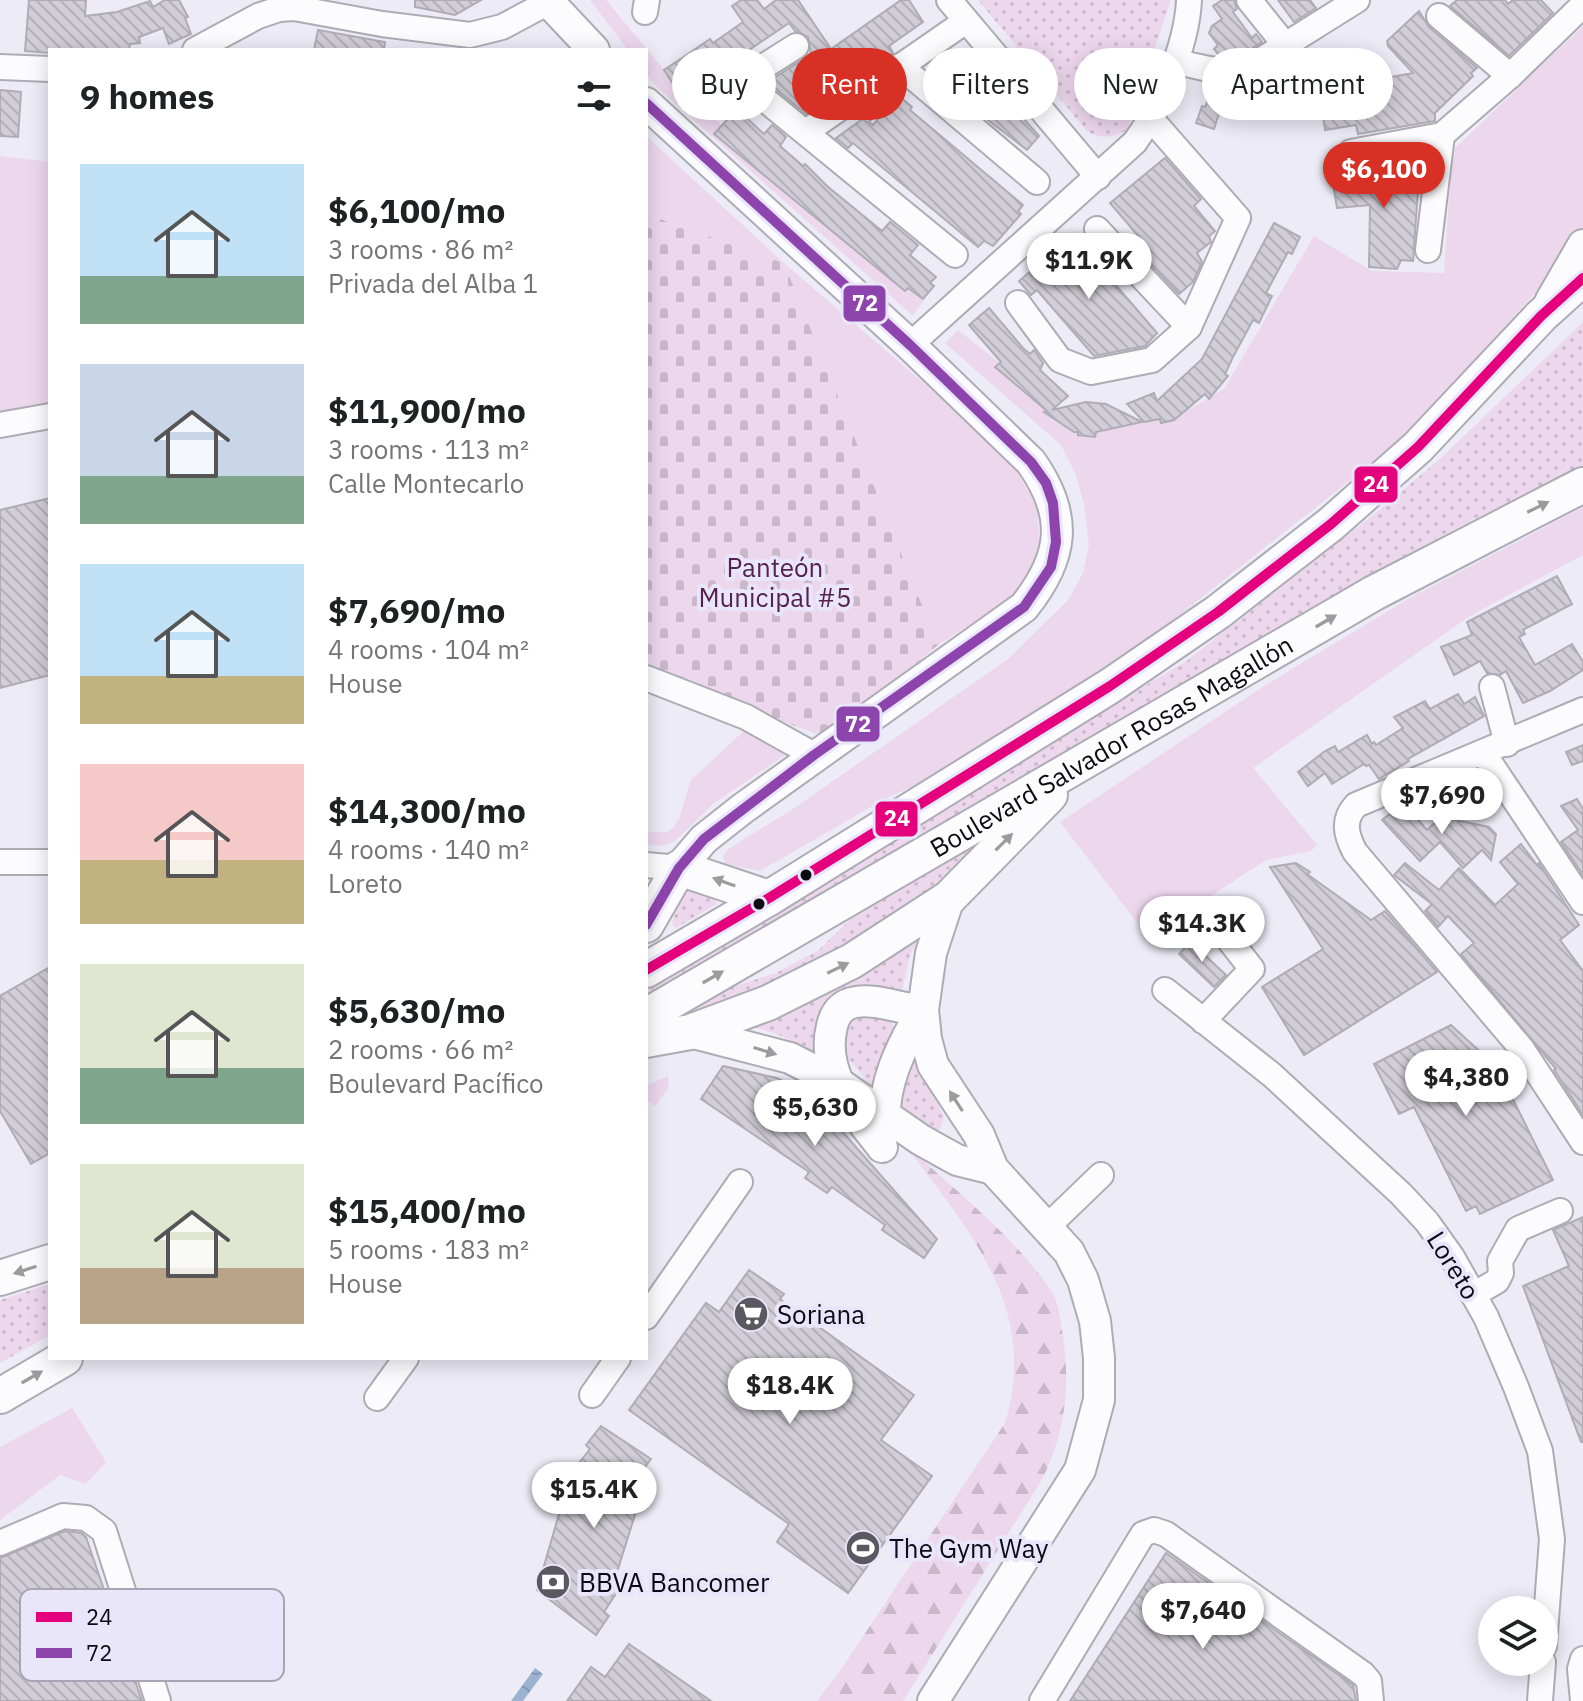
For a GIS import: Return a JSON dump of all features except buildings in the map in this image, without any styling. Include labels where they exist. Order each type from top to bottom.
[{"type":"highway","name":"Boulevard Salvador Rosas Magallón","points":[[648,969],[769,898],[1110,686],[1218,612],[1331,524],[1418,447],[1541,316],[1583,278]]},
{"type":"highway","name":"Boulevard Salvador Rosas Magallón","points":[[648,1015],[1374,593],[1583,485]]},
{"type":"highway","points":[[648,1040],[690,1032],[768,1003],[852,961],[949,898],[1078,766]]},
{"type":"highway","points":[[648,920],[663,866],[769,898]]},
{"type":"highway","points":[[0,1278],[48,1263]]},
{"type":"highway","points":[[0,1396],[62,1360]]},
{"type":"main road","points":[[548,1],[592,48]]},
{"type":"main road","points":[[648,105],[910,345],[1031,462],[1046,483],[1053,503],[1056,542],[1051,567],[1024,607],[663,866]]},
{"type":"main road","points":[[1541,316],[1583,245]]},
{"type":"main road","points":[[933,1701],[1080,1470],[1099,1400],[1095,1321],[1083,1280],[1069,1252],[993,1169],[979,1135],[933,1065],[923,1010],[931,955],[949,898]]},
{"type":"main road","points":[[837,1082],[830,1058],[829,1037],[834,1017],[843,1006],[870,1001],[908,1010],[923,1010]]},
{"type":"main road","points":[[883,1113],[897,1058],[923,1010]]},
{"type":"main road","points":[[690,1032],[790,1058],[837,1082],[921,1140],[957,1160],[993,1169]]},
{"type":"street","points":[[949,0],[1098,177]]},
{"type":"street","points":[[1178,48],[1186,25],[1189,0]]},
{"type":"street","points":[[1249,0],[1286,46]]},
{"type":"street","points":[[1186,63],[1230,72],[1247,69],[1357,0]]},
{"type":"street","points":[[199,48],[258,16],[279,9],[294,8],[382,24],[470,35],[502,27],[548,1]]},
{"type":"street","points":[[1351,152],[1442,135],[1510,76],[1583,5]]},
{"type":"street","points":[[1439,16],[1510,76]]},
{"type":"street","points":[[907,61],[966,21]]},
{"type":"street","points":[[776,58],[796,46]]},
{"type":"street","points":[[0,67],[48,69]]},
{"type":"street","points":[[907,72],[1037,182]]},
{"type":"street","points":[[776,107],[955,255]]},
{"type":"street","points":[[807,131],[823,120]]},
{"type":"street","points":[[910,345],[1098,177],[1135,142],[1150,120]]},
{"type":"street","points":[[1018,303],[1060,360],[1091,372],[1152,360],[1189,327],[1238,218],[1152,120]]},
{"type":"street","points":[[1428,250],[1442,135]]},
{"type":"street","points":[[1097,229],[1189,327]]},
{"type":"street","points":[[0,425],[48,416]]},
{"type":"street","points":[[648,679],[746,717],[814,755]]},
{"type":"street","points":[[1492,687],[1507,744]]},
{"type":"street","points":[[1583,710],[1356,805],[1347,820],[1346,829],[1355,852],[1522,1049],[1583,1142]]},
{"type":"street","points":[[1484,754],[1583,902]]},
{"type":"street","points":[[0,862],[48,862]]},
{"type":"street","points":[[1203,1021],[1252,969],[1223,932]]},
{"type":"street","name":"Loreto","points":[[1165,990],[1272,1075],[1401,1194],[1444,1245],[1473,1295],[1516,1387],[1540,1451],[1552,1539],[1548,1596]]},
{"type":"street","points":[[1047,1227],[1101,1175]]},
{"type":"street","points":[[648,1314],[740,1182]]},
{"type":"street","points":[[1473,1295],[1497,1281],[1501,1273],[1500,1261],[1518,1229],[1560,1211]]},
{"type":"street","points":[[377,1398],[405,1360]]},
{"type":"street","points":[[592,1395],[617,1360]]},
{"type":"street","points":[[0,1543],[63,1516],[86,1518],[104,1531],[122,1589]]},
{"type":"street","points":[[1042,1701],[1143,1534],[1154,1530],[1166,1534],[1363,1674],[1369,1681],[1371,1701]]},
{"type":"street","points":[[1558,1660],[1581,1664],[1583,1701]]},
{"type":"street","name":"Loreto","points":[[1540,1701],[1542,1676]]},
{"type":"street","points":[[152,1681],[158,1701]]},
{"type":"green space","points":[[590,0],[606,0],[646,48],[626,48]]},
{"type":"green space","points":[[978,0],[1171,0],[1155,48],[1074,48],[1074,115],[1058,96],[1058,48],[1018,48]]},
{"type":"green space","points":[[1583,26],[1583,234],[1575,248],[1407,435],[1148,640],[944,772],[883,800],[760,871],[726,864],[723,857],[728,849],[793,809],[1008,659],[1068,600],[1083,573],[1089,545],[1084,504],[1076,475],[1061,445],[945,343],[958,330],[1083,429],[1139,423],[1192,408],[1224,389],[1314,236],[1372,271],[1444,273],[1452,151]]},
{"type":"green space","points":[[648,51],[672,79],[672,101],[648,76]]},
{"type":"green space","points":[[694,120],[716,120],[924,300],[913,316]]},
{"type":"green space","points":[[1078,120],[1130,120],[1127,130],[1117,135],[1097,135],[1087,131]]},
{"type":"green space","points":[[648,138],[784,263],[648,215]]},
{"type":"green space","points":[[0,156],[48,162],[48,405],[0,414]]},
{"type":"green space","name":"Panteón Municipal #5","points":[[648,215],[784,263],[938,645],[878,695],[820,735],[648,673]]},
{"type":"green space","points":[[784,263],[1005,453],[1031,495],[1038,515],[1039,547],[1035,565],[1026,581],[1007,601],[938,645]]},
{"type":"green space","points":[[1583,322],[1583,467],[1472,520],[1366,576],[1280,630],[648,994],[648,981],[1188,660],[1441,458]]},
{"type":"green space","points":[[1583,507],[1583,555],[1470,616],[1253,768],[1317,845],[1311,851],[1266,860],[1148,937],[1060,822],[1267,684],[1408,599]]},
{"type":"green space","points":[[749,726],[794,749],[713,804],[674,842],[648,845],[648,832],[667,832],[679,819],[691,780]]},
{"type":"green space","points":[[1066,789],[929,900],[781,986],[657,1029],[723,990],[776,973],[819,950],[865,905]]},
{"type":"green space","points":[[684,882],[714,898],[717,904],[676,928],[672,924]]},
{"type":"green space","points":[[925,926],[910,955],[900,1000],[850,993],[819,1059],[788,1039],[754,1027],[836,989]]},
{"type":"green space","points":[[858,1014],[887,1017],[894,1026],[883,1084],[874,1089],[841,1050],[847,1022]]},
{"type":"green space","points":[[910,1049],[944,1117],[940,1130],[930,1129],[903,1113],[899,1102]]},
{"type":"green space","points":[[668,1076],[669,1087],[655,1106],[648,1101],[648,1085]]},
{"type":"green space","points":[[904,1143],[1000,1231],[1053,1294],[1065,1350],[1064,1409],[1056,1446],[1040,1483],[903,1701],[817,1701],[1005,1423],[1013,1381],[1013,1342],[1005,1306],[992,1272],[952,1207]]},
{"type":"green space","points":[[48,1285],[48,1336],[0,1363],[0,1300]]},
{"type":"green space","points":[[72,1408],[106,1462],[86,1484],[60,1475],[0,1520],[0,1447]]},
{"type":"water","points":[[535,1668],[543,1674],[523,1701],[511,1701]]},
{"type":"transit line","name":"72","points":[[648,105],[910,345],[1031,462],[1046,483],[1053,503],[1056,542],[1051,567],[1024,607],[814,755],[704,839],[679,868],[648,922]]},
{"type":"transit line","name":"24","points":[[648,969],[769,898],[1110,686],[1218,612],[1331,524],[1418,447],[1541,316],[1583,278]]},
{"type":"place","name":"Soriana","points":[[751,1314]]},
{"type":"place","name":"The Gym Way","points":[[863,1548]]},
{"type":"place","name":"BBVA Bancomer","points":[[553,1582]]}]
